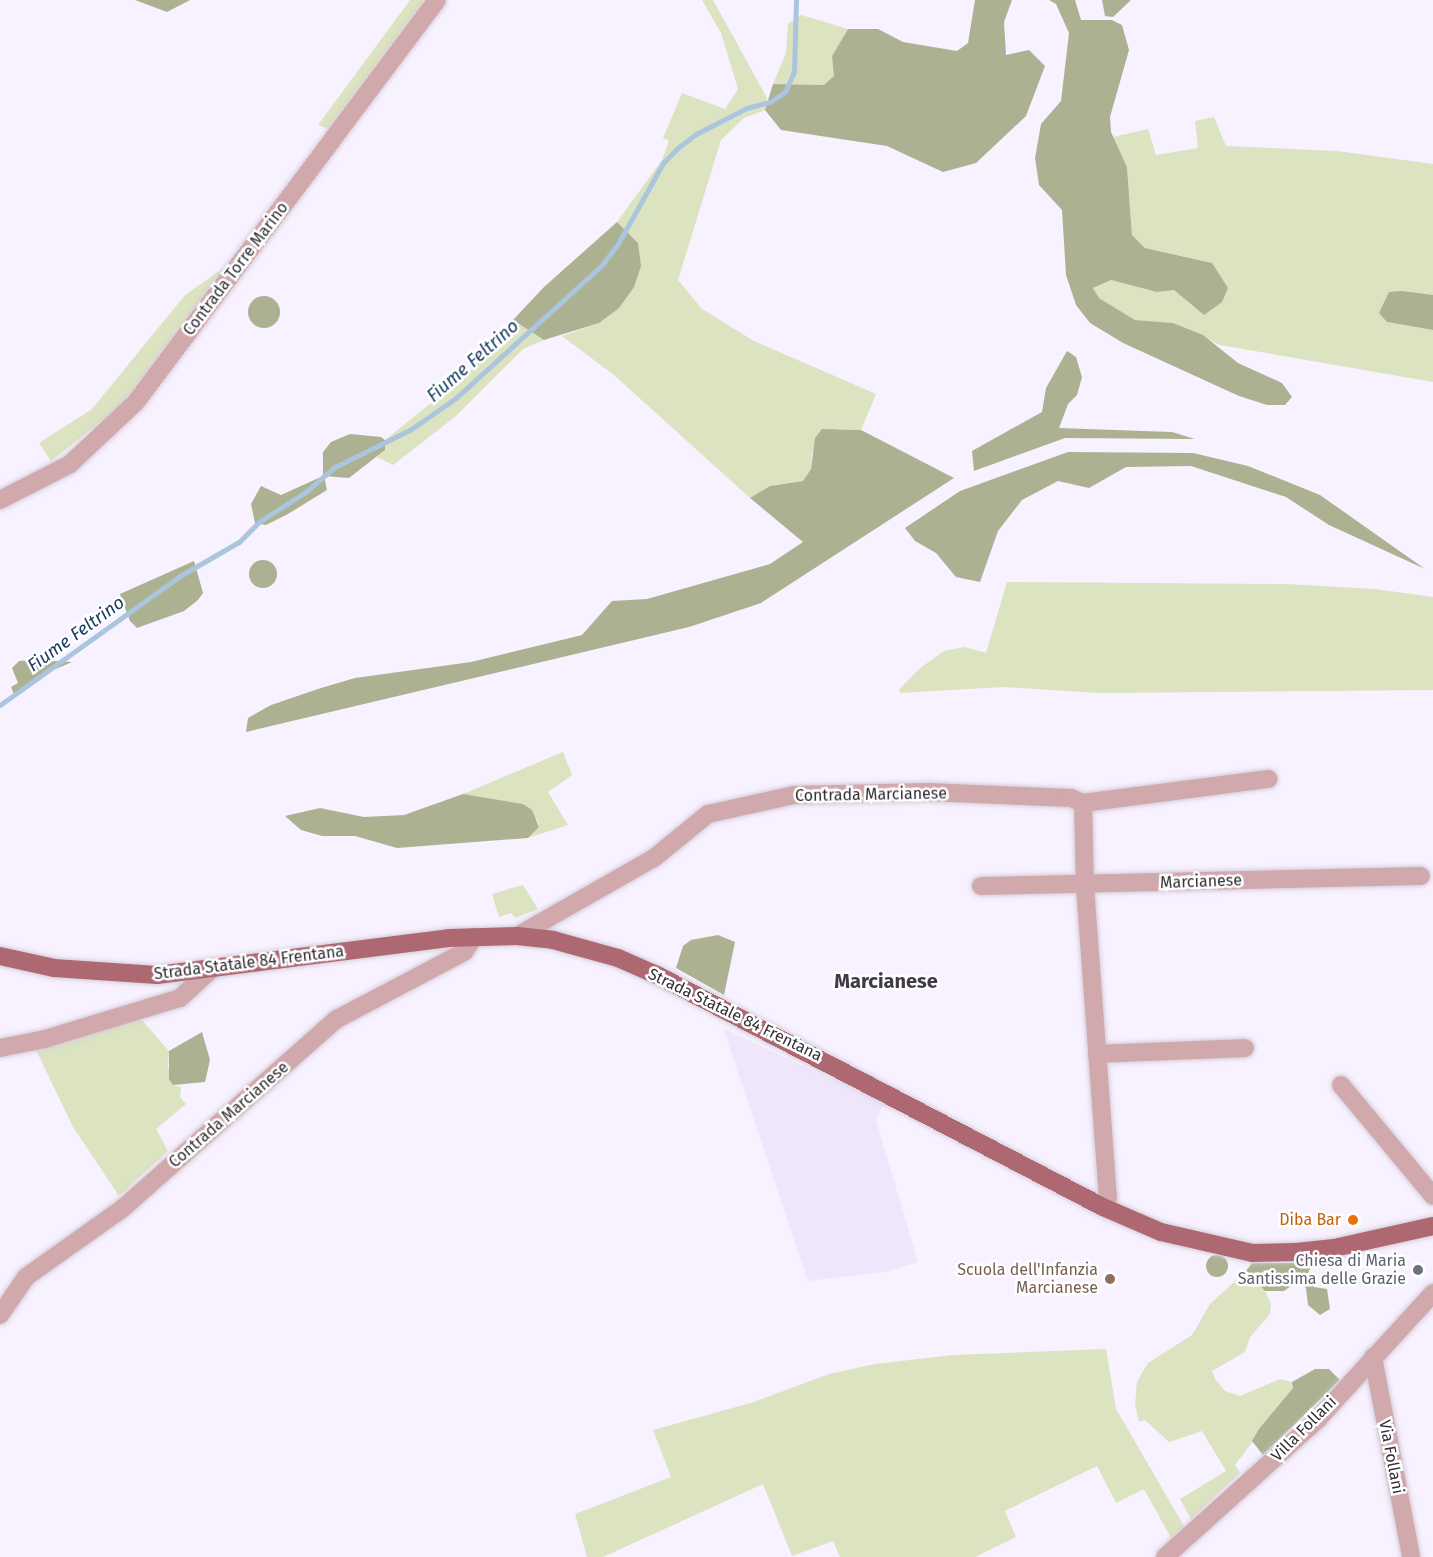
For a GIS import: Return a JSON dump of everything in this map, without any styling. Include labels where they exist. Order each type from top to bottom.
[{"type":"main road","name":"Strada Statale 84 Frentana","points":[[0,956],[54,968],[121,974],[212,969],[474,938],[517,936],[579,945],[658,976],[1103,1207],[1161,1232],[1253,1253],[1334,1248],[1433,1226]]},
{"type":"street","name":"Contrada Torre Marino","points":[[0,500],[70,464],[136,402],[437,0]]},
{"type":"street","name":"Contrada Marcianese","points":[[517,936],[654,858],[708,814],[794,795],[928,792],[1071,798],[1083,803],[1268,779]]},
{"type":"street","points":[[1083,803],[1085,886],[1108,1197],[1103,1207]]},
{"type":"street","name":"Marcianese","points":[[981,886],[1085,886],[1421,876]]},
{"type":"street","name":"Contrada Marcianese","points":[[0,1315],[26,1277],[123,1208],[337,1020],[464,952],[474,938]]},
{"type":"street","points":[[0,1048],[45,1039],[180,998],[201,983],[212,969]]},
{"type":"street","points":[[1096,1054],[1245,1048]]},
{"type":"street","points":[[1341,1085],[1433,1196]]},
{"type":"street","name":"Villa Follani","points":[[1166,1557],[1318,1419],[1433,1293]]},
{"type":"street","name":"Via Follani","points":[[1373,1357],[1410,1557]]},
{"type":"shaded area","points":[[723,1028],[883,1104],[876,1120],[918,1262],[889,1271],[808,1281]]},
{"type":"green space","points":[[135,0],[190,0],[167,12]]},
{"type":"green space","points":[[410,0],[430,0],[334,131],[318,125]]},
{"type":"green space","points":[[702,0],[713,0],[767,98],[765,110],[744,118],[721,140],[678,280],[702,309],[754,341],[876,394],[861,430],[838,429],[812,453],[811,469],[803,481],[770,486],[750,498],[614,375],[562,336],[599,323],[638,243],[617,222],[662,160],[669,141],[663,138],[682,93],[725,109],[738,89],[721,33]]},
{"type":"green space","points":[[975,0],[1012,0],[1004,22],[1006,55],[1029,50],[1045,66],[1026,116],[976,163],[943,172],[887,146],[781,130],[765,110],[773,84],[824,85],[834,76],[832,56],[848,29],[878,29],[903,42],[957,51],[968,43]]},
{"type":"green space","points":[[1049,0],[1075,0],[1081,20],[1112,20],[1122,25],[1129,50],[1110,117],[1111,132],[1127,167],[1132,235],[1145,248],[1212,263],[1228,288],[1222,302],[1204,315],[1174,290],[1157,292],[1111,280],[1093,288],[1099,298],[1135,320],[1173,323],[1203,335],[1238,363],[1282,383],[1292,397],[1285,405],[1267,405],[1239,396],[1123,343],[1090,323],[1076,305],[1066,275],[1062,210],[1039,185],[1035,158],[1041,124],[1061,101],[1069,33],[1056,4]]},
{"type":"green space","points":[[1102,0],[1131,0],[1113,17],[1105,16]]},
{"type":"green space","points":[[801,15],[848,29],[832,56],[835,76],[825,85],[773,84],[786,53],[788,24]]},
{"type":"green space","points":[[1214,117],[1226,146],[1337,151],[1433,164],[1433,295],[1389,292],[1387,322],[1433,330],[1433,382],[1220,345],[1173,323],[1135,320],[1099,298],[1093,288],[1111,280],[1157,292],[1174,290],[1184,295],[1192,307],[1212,263],[1145,248],[1132,235],[1127,167],[1113,137],[1148,129],[1156,155],[1198,148],[1195,121]]},
{"type":"green space","points":[[617,222],[638,243],[641,266],[634,287],[619,308],[599,323],[544,340],[513,320],[544,287]]},
{"type":"green space","points":[[235,260],[123,404],[51,461],[39,443],[92,409],[185,295]]},
{"type":"green space","points":[[1402,291],[1433,295],[1433,330],[1387,322],[1379,313],[1389,292]]},
{"type":"green space","points":[[264,296],[275,301],[280,312],[275,323],[264,328],[253,323],[248,312],[253,301]]},
{"type":"green space","points":[[513,320],[544,340],[523,349],[456,416],[393,465],[377,457],[385,450],[385,440],[467,374]]},
{"type":"green space","points":[[1067,351],[1076,357],[1082,377],[1077,395],[1068,404],[1059,428],[1172,432],[1195,439],[1065,438],[974,471],[972,451],[1042,412],[1046,388]]},
{"type":"green space","points":[[822,429],[861,430],[954,478],[761,603],[689,627],[246,732],[248,718],[271,705],[321,688],[355,678],[471,662],[582,635],[612,601],[647,599],[770,564],[803,542],[750,498],[770,486],[803,481],[811,469],[815,438]]},
{"type":"green space","points":[[350,434],[381,437],[385,440],[385,450],[349,478],[324,476],[327,490],[288,514],[266,525],[255,523],[251,504],[261,486],[281,495],[323,476],[323,452],[331,442]]},
{"type":"green space","points":[[1068,452],[1193,453],[1248,466],[1320,495],[1425,569],[1329,525],[1286,497],[1191,466],[1126,467],[1089,488],[1058,481],[1022,500],[998,531],[980,582],[956,577],[936,553],[915,541],[905,528],[960,491]]},
{"type":"green space","points":[[263,560],[273,564],[277,574],[273,584],[263,588],[253,584],[249,574],[253,564]]},
{"type":"green space","points":[[194,561],[203,593],[198,600],[184,611],[137,628],[130,621],[120,594]]},
{"type":"green space","points":[[1007,582],[1286,584],[1375,589],[1433,597],[1433,690],[1099,693],[1003,687],[900,693],[899,690],[919,669],[944,651],[965,647],[986,653]]},
{"type":"green space","points":[[19,661],[72,662],[51,671],[15,697],[11,687],[18,683],[12,668]]},
{"type":"green space","points":[[563,752],[572,775],[548,792],[568,825],[528,838],[539,827],[538,821],[523,804],[463,794]]},
{"type":"green space","points":[[463,794],[523,804],[532,810],[539,827],[528,838],[397,848],[355,836],[322,836],[301,830],[285,816],[320,808],[364,817],[404,815]]},
{"type":"green space","points":[[523,885],[538,909],[515,918],[511,913],[499,917],[492,894]]},
{"type":"green space","points":[[718,935],[735,942],[724,995],[676,968],[683,946],[691,940]]},
{"type":"green space","points":[[140,1018],[169,1051],[168,1066],[173,1085],[181,1087],[180,1097],[186,1104],[156,1129],[168,1151],[119,1196],[73,1127],[35,1048]]},
{"type":"green space","points":[[202,1032],[210,1060],[205,1082],[173,1085],[169,1079],[169,1051]]},
{"type":"green space","points":[[1213,1255],[1221,1255],[1228,1262],[1228,1270],[1221,1277],[1213,1277],[1206,1270],[1206,1262]]},
{"type":"green space","points":[[1252,1263],[1313,1263],[1306,1277],[1314,1287],[1327,1289],[1330,1309],[1320,1315],[1308,1305],[1306,1288],[1299,1280],[1284,1291],[1265,1291],[1246,1271]]},
{"type":"green space","points":[[1246,1271],[1265,1291],[1271,1304],[1270,1314],[1250,1337],[1245,1352],[1212,1371],[1215,1379],[1225,1391],[1240,1396],[1280,1379],[1292,1382],[1293,1388],[1235,1465],[1240,1473],[1191,1519],[1180,1499],[1226,1471],[1202,1431],[1169,1442],[1145,1420],[1139,1422],[1135,1404],[1137,1382],[1148,1363],[1192,1335],[1210,1304]]},
{"type":"green space","points":[[1106,1349],[1116,1409],[1184,1526],[1171,1538],[1144,1489],[1116,1503],[1097,1466],[1005,1511],[1016,1537],[975,1557],[840,1557],[833,1541],[792,1556],[763,1484],[603,1557],[587,1557],[575,1514],[671,1477],[653,1430],[754,1402],[829,1374],[875,1364],[953,1355]]},
{"type":"green space","points":[[1315,1369],[1329,1369],[1340,1380],[1263,1455],[1252,1441],[1259,1429],[1293,1388],[1292,1382]]},
{"type":"waterway","name":"Fiume Feltrino","points":[[0,705],[180,576],[239,542],[259,522],[307,491],[335,467],[410,430],[456,398],[602,265],[618,244],[663,163],[679,147],[696,134],[747,108],[770,102],[785,92],[794,72],[796,0]]},
{"type":"place","name":"Diba Bar","points":[[1353,1220]]},
{"type":"place","name":"Chiesa di Maria Santissima delle Grazie","points":[[1418,1270]]},
{"type":"place","name":"Scuola dell'Infanzia Marcianese","points":[[1110,1279]]},
{"type":"district","name":"Marcianese","points":[[886,981]]}]
